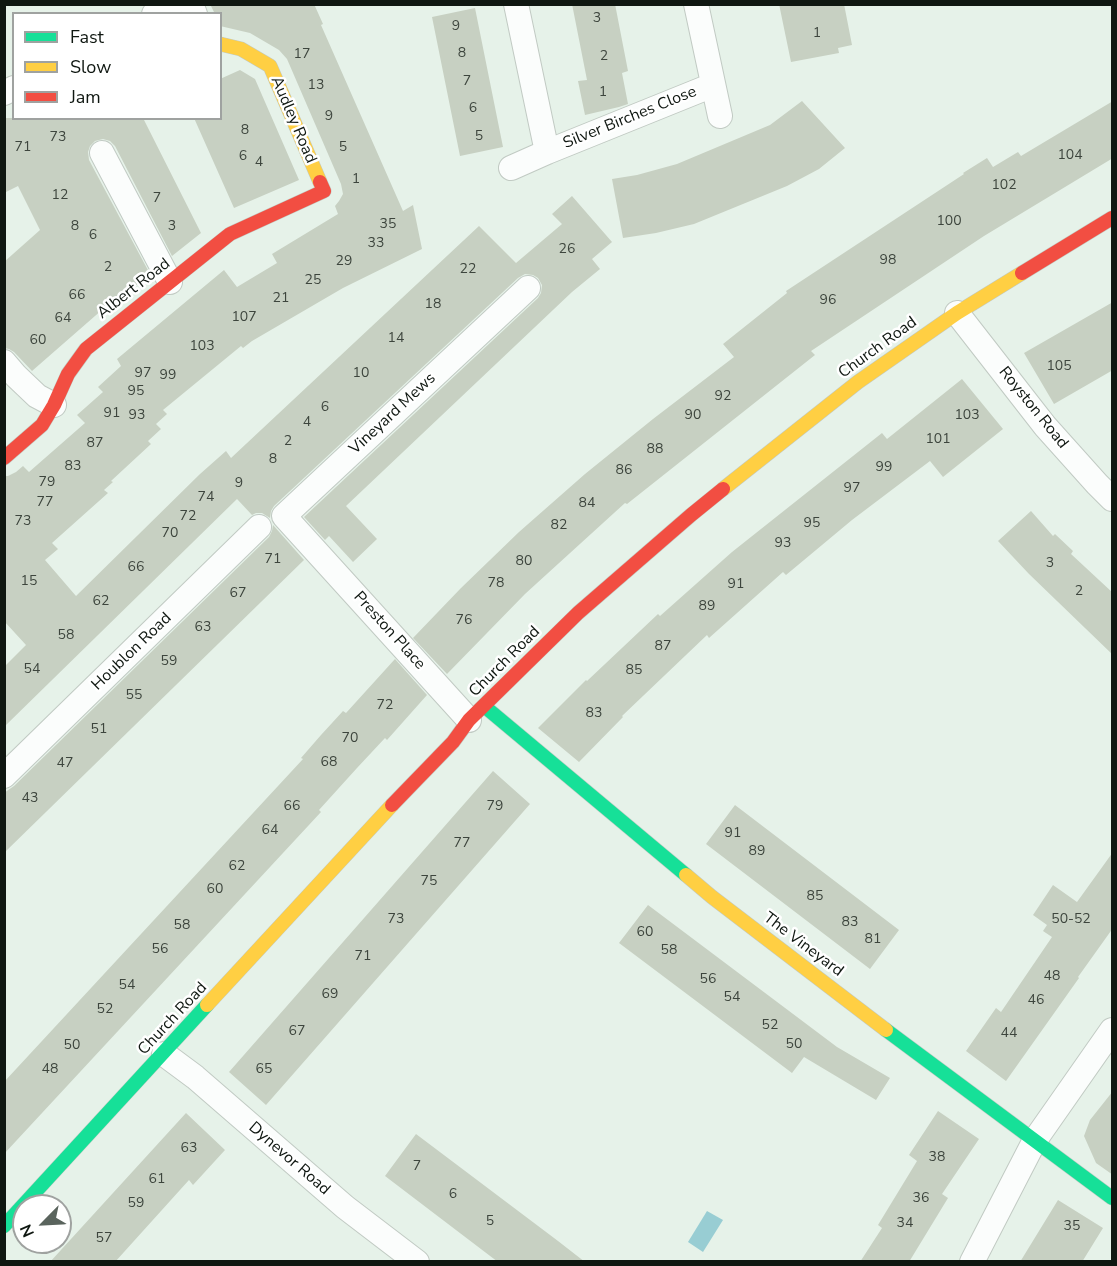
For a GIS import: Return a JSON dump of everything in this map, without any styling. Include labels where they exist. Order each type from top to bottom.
[{"type":"main road","name":"Audley Road","points":[[222,44],[241,49],[270,66],[324,190]]},
{"type":"main road","name":"Albert Road","points":[[4,458],[42,425],[68,374],[86,349],[230,234],[324,190]]},
{"type":"main road","name":"Church Road","points":[[4,1226],[379,819],[453,742],[477,713],[578,613],[691,515],[858,382],[957,313],[1113,218]]},
{"type":"main road","name":"The Vineyard","points":[[477,713],[520,738],[712,897],[1113,1198]]},
{"type":"street","points":[[158,12],[172,4]]},
{"type":"street","name":"Silver Birches Close","points":[[516,4],[547,152]]},
{"type":"street","points":[[696,4],[720,116]]},
{"type":"street","name":"Silver Birches Close","points":[[511,168],[713,85]]},
{"type":"street","points":[[102,153],[170,282]]},
{"type":"street","name":"Vineyard Mews","points":[[308,541],[284,516],[528,288]]},
{"type":"street","name":"Royston Road","points":[[957,313],[1045,426],[1113,499]]},
{"type":"street","points":[[4,362],[37,396],[54,405]]},
{"type":"street","name":"Houblon Road","points":[[4,776],[259,527]]},
{"type":"street","name":"Preston Place","points":[[308,541],[477,713]]},
{"type":"street","points":[[972,1262],[1035,1140],[1113,1030]]},
{"type":"street","name":"Dynevor Road","points":[[164,1054],[195,1077],[345,1207],[417,1262]]},
{"type":"water","points":[[707,1211],[723,1220],[703,1252],[688,1242]]},
{"type":"building","points":[[210,4],[314,4],[323,24],[321,25],[403,211],[413,205],[422,249],[343,288],[243,348],[241,346],[163,410],[167,414],[156,424],[161,429],[148,441],[151,444],[111,481],[113,482],[104,490],[108,493],[52,543],[58,549],[45,560],[76,596],[200,474],[226,451],[231,458],[479,226],[516,263],[562,224],[552,214],[572,196],[612,242],[592,259],[600,269],[572,292],[346,506],[377,539],[353,562],[329,536],[325,540],[304,517],[538,298],[542,285],[538,278],[525,274],[518,278],[274,506],[270,518],[262,513],[252,515],[237,499],[4,727],[4,667],[26,645],[4,621],[4,476],[16,472],[23,466],[29,472],[85,423],[77,415],[103,392],[98,387],[121,366],[117,359],[224,270],[237,287],[277,263],[272,254],[338,214],[335,206],[343,194],[341,184],[287,59],[279,50],[250,33],[222,26],[222,12],[214,12]]},
{"type":"building","points":[[572,4],[615,4],[628,71],[622,73],[628,104],[585,115],[578,81],[587,80]]},
{"type":"building","points":[[779,4],[844,4],[852,45],[838,48],[839,53],[791,62]]},
{"type":"building","points":[[475,8],[503,147],[460,156],[432,17]]},
{"type":"building","points":[[240,70],[255,79],[299,180],[234,208],[195,120],[222,120],[222,78]]},
{"type":"building","points":[[802,101],[845,148],[819,169],[787,186],[694,224],[623,238],[612,179],[677,164],[770,125]]},
{"type":"building","points":[[1113,101],[1113,158],[984,236],[811,351],[815,355],[627,504],[625,503],[525,594],[447,674],[413,638],[519,532],[585,474],[734,357],[723,344],[787,293],[786,291],[987,158],[993,167],[1018,152],[1021,156]]},
{"type":"building","points":[[4,118],[12,118],[12,120],[144,120],[201,233],[172,256],[115,146],[103,139],[95,141],[88,152],[89,160],[150,274],[102,308],[32,371],[14,352],[4,348],[4,262],[40,230],[18,186],[4,193]]},
{"type":"building","points":[[1113,302],[1113,370],[1054,404],[1024,353]]},
{"type":"building","points":[[962,379],[1003,429],[943,477],[930,461],[852,520],[786,575],[783,572],[709,638],[707,635],[622,716],[579,762],[538,728],[658,614],[660,616],[732,552],[882,433],[887,439]]},
{"type":"building","points":[[1031,511],[1053,536],[1055,534],[1073,551],[1071,554],[1113,593],[1113,655],[998,541]]},
{"type":"building","points":[[273,525],[304,560],[4,853],[4,793],[14,786],[269,537]]},
{"type":"building","points":[[395,659],[427,695],[387,740],[385,738],[357,768],[319,810],[321,812],[4,1154],[4,1082],[303,759],[301,758],[343,711],[346,713]]},
{"type":"building","points":[[493,771],[530,804],[266,1105],[229,1072]]},
{"type":"building","points":[[735,805],[899,930],[870,969],[706,844]]},
{"type":"building","points":[[1113,852],[1113,928],[1006,1081],[966,1051],[996,1008],[1001,1012],[1052,937],[1043,931],[1047,925],[1033,915],[1053,885],[1077,902]]},
{"type":"building","points":[[648,905],[837,1047],[890,1078],[876,1100],[804,1057],[792,1073],[619,943]]},
{"type":"building","points":[[1113,1091],[1113,1175],[1096,1163],[1084,1136],[1090,1120]]},
{"type":"building","points":[[938,1111],[979,1139],[942,1194],[948,1198],[909,1262],[860,1262],[882,1228],[878,1225],[917,1161],[909,1155]]},
{"type":"building","points":[[186,1113],[225,1150],[193,1185],[189,1180],[115,1262],[50,1262],[57,1254],[72,1254],[72,1238]]},
{"type":"building","points":[[416,1134],[585,1262],[498,1262],[385,1176]]},
{"type":"building","points":[[1058,1200],[1103,1228],[1082,1262],[1020,1262]]},
{"type":"traffic: fast","points":[[484,706],[686,875]]},
{"type":"traffic: fast","points":[[4,1226],[207,1005]]},
{"type":"traffic: fast","points":[[886,1030],[1112,1198]]},
{"type":"traffic: slow","points":[[222,44],[241,49],[270,66],[320,182]]},
{"type":"traffic: slow","points":[[723,489],[858,382],[957,313],[1022,273]]},
{"type":"traffic: slow","points":[[207,1005],[392,805]]},
{"type":"traffic: slow","points":[[686,875],[886,1030]]},
{"type":"traffic: jam","points":[[4,458],[42,425],[68,374],[86,349],[230,234],[324,191],[320,182]]},
{"type":"traffic: jam","points":[[1022,273],[1112,218]]},
{"type":"traffic: jam","points":[[392,805],[453,742],[469,720],[578,613],[723,489]]}]
